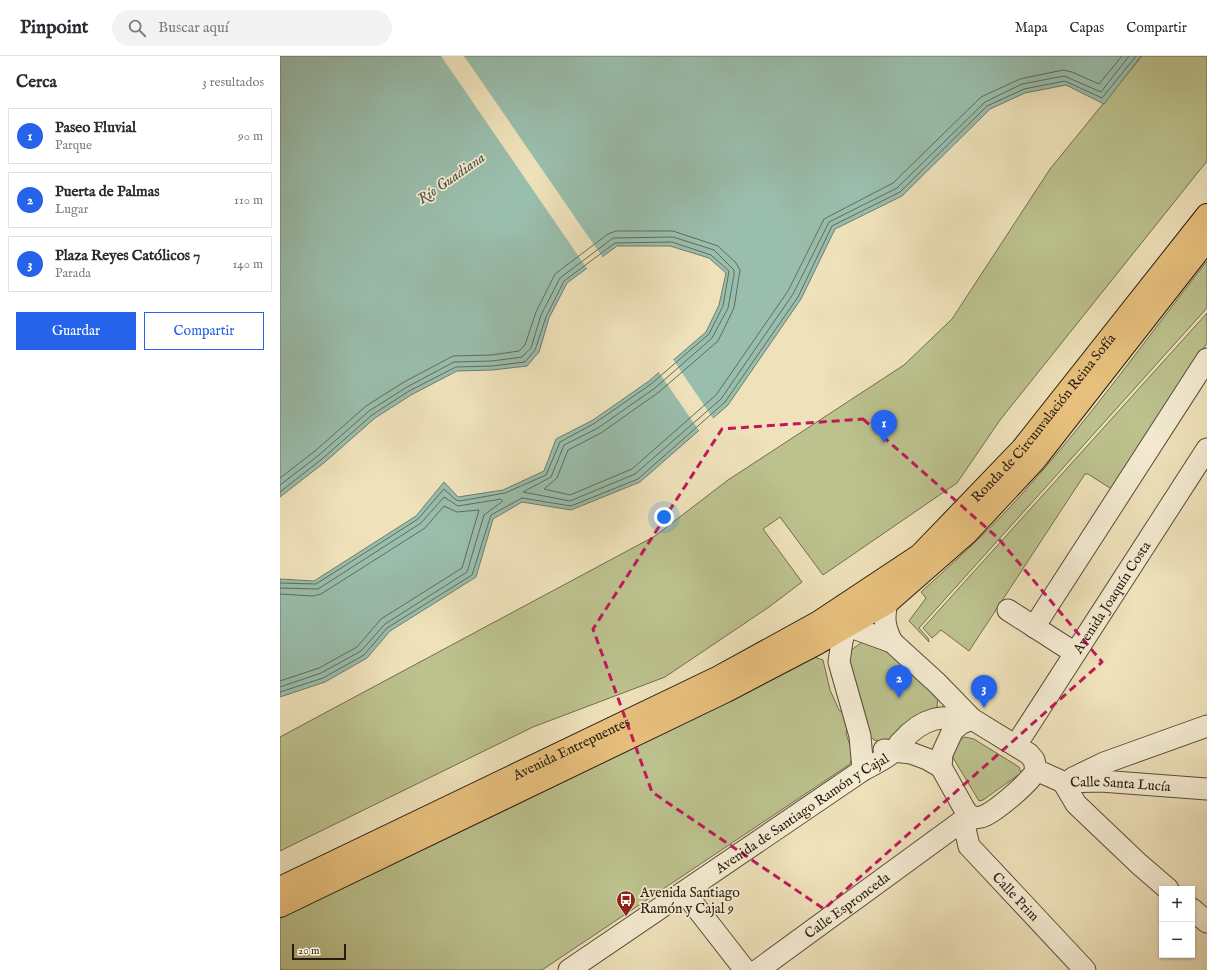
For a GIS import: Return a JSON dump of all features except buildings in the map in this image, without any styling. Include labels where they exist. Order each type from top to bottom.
[{"type":"main road","name":"Ronda de Circunvalación Reina Sofía","points":[[857,597],[920,555],[1022,449],[1207,215]]},
{"type":"main road","name":"Ronda de Circunvalación Reina Sofía","points":[[846,627],[886,603],[967,533],[1035,460],[1207,240]]},
{"type":"main road","name":"Avenida Entrepuentes","points":[[280,888],[719,677],[819,622],[857,597]]},
{"type":"main road","name":"Avenida Entrepuentes","points":[[280,906],[726,691],[846,627]]},
{"type":"street","points":[[1034,627],[1207,359]]},
{"type":"street","name":"Avenida Joaquín Costa","points":[[1016,746],[1207,448]]},
{"type":"street","points":[[857,597],[846,627],[839,662],[860,736],[863,770]]},
{"type":"street","points":[[886,603],[884,616],[885,628],[892,642],[937,683],[972,719],[1016,746],[1034,760],[1036,770],[1029,782],[989,814],[982,817],[969,816]]},
{"type":"street","points":[[1008,610],[1075,653]]},
{"type":"street","points":[[819,622],[846,627],[892,642]]},
{"type":"street","points":[[807,649],[828,653],[839,662]]},
{"type":"street","points":[[860,736],[872,745],[894,752],[902,741],[930,720],[953,716],[972,719]]},
{"type":"street","points":[[969,846],[965,829],[969,816],[941,767],[942,754],[953,730],[962,723],[972,719]]},
{"type":"street","points":[[1165,886],[1139,864],[1076,804],[1063,782],[1100,773],[1207,726]]},
{"type":"street","name":"Avenida de Santiago Ramón y Cajal","points":[[569,970],[863,770],[894,752],[911,753],[927,759],[941,767]]},
{"type":"street","name":"Calle Santa Lucía","points":[[1036,770],[1063,782]]},
{"type":"street","name":"Calle Santa Lucía","points":[[1100,773],[1207,789]]},
{"type":"street","name":"Calle Espronceda","points":[[758,970],[969,816]]},
{"type":"street","name":"Calle Espronceda","points":[[937,840],[955,836],[962,839],[969,846]]},
{"type":"street","name":"Calle Prim","points":[[969,846],[1085,970]]},
{"type":"street","points":[[685,892],[745,970]]},
{"type":"street","points":[[1195,912],[1207,922]]},
{"type":"highlighted area","points":[[863,419],[998,538],[1102,662],[824,909],[652,792],[593,629],[722,429]]},
{"type":"green space","points":[[1142,56],[1207,56],[1207,161],[1000,420],[957,483],[823,575],[780,517],[763,529],[802,582],[769,607],[665,677],[533,727],[280,851],[280,737],[655,536],[728,480],[904,365],[952,319],[1050,169]]},
{"type":"green space","points":[[1207,261],[1207,308],[919,628],[928,638],[929,642],[909,621],[926,598],[921,592],[997,521],[1046,467],[1093,409]]},
{"type":"green space","points":[[1207,313],[1207,343],[1113,490],[1088,474],[1085,474],[969,651],[941,630],[932,638],[923,628]]},
{"type":"green space","points":[[862,642],[880,644],[938,694],[937,708],[887,742],[874,740],[868,734],[847,670],[850,651]]},
{"type":"green space","points":[[814,657],[823,660],[830,690],[839,710],[844,714],[848,722],[846,734],[853,753],[850,764],[542,970],[280,970],[280,917],[784,673]]},
{"type":"green space","points":[[965,737],[974,739],[1019,767],[1021,773],[983,800],[979,801],[952,756],[959,740]]},
{"type":"water","name":"Río Guadiana","points":[[280,56],[1141,56],[1104,104],[1066,85],[1025,93],[990,109],[902,196],[835,229],[801,299],[728,405],[640,482],[571,510],[522,502],[493,519],[476,577],[390,631],[367,658],[325,682],[280,697],[280,579],[314,581],[416,516],[444,482],[458,497],[503,490],[544,471],[556,439],[593,420],[649,381],[706,332],[719,305],[726,273],[709,258],[670,246],[617,246],[567,283],[549,318],[539,352],[527,366],[492,370],[457,371],[411,395],[375,418],[325,462],[280,497]]},
{"type":"pier","points":[[441,56],[464,56],[603,258],[588,270]]},
{"type":"pier","points":[[672,358],[714,420],[700,432],[658,371]]},
{"type":"place","name":"Paseo Fluvial","points":[[884,443]]},
{"type":"place","name":"Puerta de Palmas","points":[[899,698]]},
{"type":"place","name":"Plaza Reyes Católicos 7","points":[[984,708]]},
{"type":"place","name":"Avenida Santiago Ramón y Cajal 9","points":[[626,917]]}]
